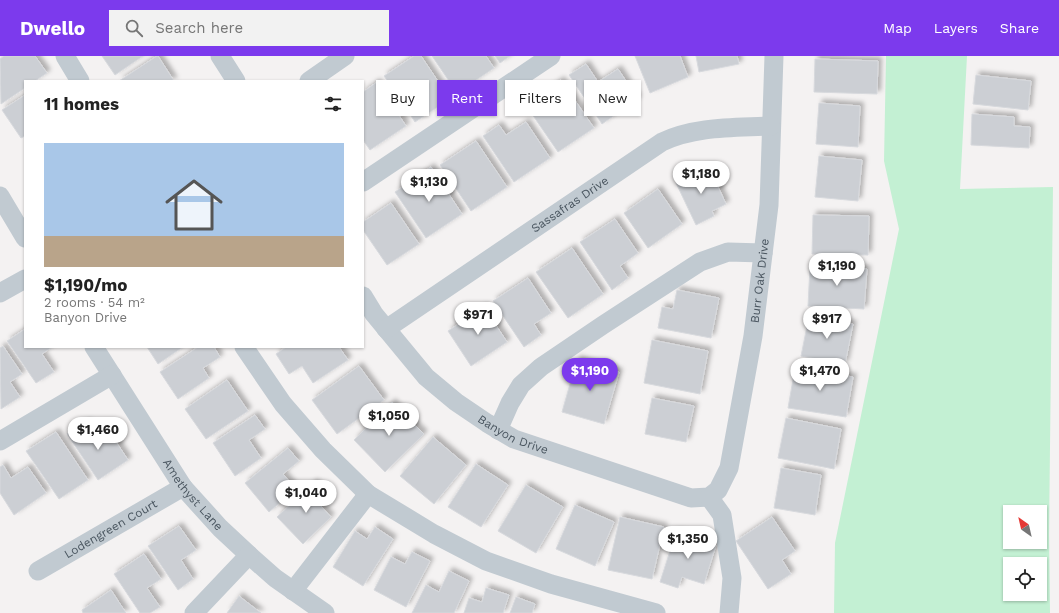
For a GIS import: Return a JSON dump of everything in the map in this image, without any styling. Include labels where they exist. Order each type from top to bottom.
[{"type":"street","points":[[65,56],[79,80]]},
{"type":"street","points":[[220,56],[235,80]]},
{"type":"street","points":[[310,80],[345,56]]},
{"type":"street","points":[[364,181],[551,56]]},
{"type":"street","name":"Burr Oak Drive","points":[[709,497],[718,490],[729,468],[753,336],[768,205],[774,56]]},
{"type":"street","name":"Sassafras Drive","points":[[386,329],[662,142],[678,134],[696,130],[771,126]]},
{"type":"street","points":[[0,196],[24,236]]},
{"type":"street","points":[[498,430],[510,403],[521,385],[541,367],[603,325],[700,262],[728,252],[763,253]]},
{"type":"street","points":[[0,293],[24,280]]},
{"type":"street","name":"Banyon Drive","points":[[364,298],[374,314],[426,377],[456,402],[498,430],[514,439],[691,498],[709,497]]},
{"type":"street","name":"Amethyst Lane","points":[[95,348],[183,487],[220,528],[248,555],[293,591],[325,613]]},
{"type":"street","points":[[245,348],[283,404],[323,450],[368,494],[434,534],[486,561],[551,584],[645,612]]},
{"type":"street","points":[[0,441],[112,375]]},
{"type":"street","name":"Lodengreen Court","points":[[38,571],[183,487]]},
{"type":"street","points":[[293,591],[368,494]]},
{"type":"street","points":[[709,497],[722,515],[732,578],[729,613]]},
{"type":"street","points":[[194,613],[248,555]]},
{"type":"green space","points":[[886,56],[967,56],[960,189],[1053,187],[1049,535],[1050,613],[834,613],[835,543],[899,229],[884,161]]},
{"type":"building","points":[[4,56],[35,56],[47,73],[36,80],[24,80],[24,89],[1,104],[0,59]]},
{"type":"building","points":[[102,56],[143,56],[115,75]]},
{"type":"building","points":[[157,56],[173,80],[121,80]]},
{"type":"building","points":[[414,56],[421,56],[437,80],[437,108],[429,113],[429,80],[387,80],[384,76]]},
{"type":"building","points":[[432,56],[486,56],[494,68],[476,80],[448,80]]},
{"type":"building","points":[[495,56],[510,56],[500,63]]},
{"type":"building","points":[[635,56],[680,56],[688,77],[650,93]]},
{"type":"building","points":[[696,56],[737,56],[739,64],[699,72]]},
{"type":"building","points":[[815,59],[878,61],[877,94],[814,92]]},
{"type":"building","points":[[586,64],[597,80],[584,80],[584,97],[576,85],[576,80],[572,80],[569,75]]},
{"type":"building","points":[[618,69],[625,80],[601,80]]},
{"type":"building","points":[[976,75],[1031,81],[1028,110],[973,104]]},
{"type":"building","points":[[376,83],[376,116],[399,116],[406,126],[370,150],[364,141],[364,91]]},
{"type":"building","points":[[24,96],[24,136],[21,138],[2,110]]},
{"type":"building","points":[[576,102],[584,113],[584,116],[586,116],[594,128],[558,152],[533,116],[576,116]]},
{"type":"building","points":[[819,103],[860,106],[858,147],[816,144]]},
{"type":"building","points":[[972,114],[1014,117],[1014,126],[1030,127],[1029,148],[971,145]]},
{"type":"building","points":[[411,116],[424,116],[415,122]]},
{"type":"building","points":[[597,116],[614,116],[602,124]]},
{"type":"building","points":[[526,122],[550,158],[514,182],[483,136],[499,125],[506,135]]},
{"type":"building","points":[[476,141],[507,187],[471,211],[440,165]]},
{"type":"building","points":[[819,156],[862,160],[858,201],[815,197]]},
{"type":"building","points":[[431,167],[462,214],[426,238],[395,192]]},
{"type":"building","points":[[709,167],[726,204],[712,211],[714,216],[696,225],[676,183]]},
{"type":"building","points":[[658,189],[682,224],[648,248],[624,213]]},
{"type":"building","points":[[391,203],[419,244],[387,265],[364,231],[364,221]]},
{"type":"building","points":[[813,215],[869,216],[868,255],[812,254]]},
{"type":"building","points":[[615,219],[638,253],[620,266],[628,278],[612,290],[580,242]]},
{"type":"building","points":[[572,248],[603,294],[568,318],[536,272]]},
{"type":"building","points":[[810,266],[867,269],[864,309],[808,306]]},
{"type":"building","points":[[528,278],[551,313],[534,324],[541,335],[524,347],[493,301]]},
{"type":"building","points":[[677,290],[719,298],[711,338],[658,328],[662,307],[673,309]]},
{"type":"building","points":[[484,307],[507,342],[471,366],[448,331]]},
{"type":"building","points":[[809,316],[853,324],[845,364],[801,356]]},
{"type":"building","points":[[24,330],[24,348],[51,348],[42,354],[54,372],[36,383],[7,341]]},
{"type":"building","points":[[652,340],[708,351],[700,394],[644,383]]},
{"type":"building","points":[[3,346],[22,374],[10,382],[20,397],[1,409],[0,348]]},
{"type":"building","points":[[148,348],[182,348],[158,364]]},
{"type":"building","points":[[196,348],[215,348],[220,357],[203,368],[209,378],[178,399],[160,372]]},
{"type":"building","points":[[285,348],[340,348],[348,360],[313,383],[302,366],[289,374],[276,354]]},
{"type":"building","points":[[577,359],[619,372],[604,424],[562,412]]},
{"type":"building","points":[[359,366],[384,400],[337,434],[312,400]]},
{"type":"building","points":[[795,368],[853,377],[846,417],[788,408]]},
{"type":"building","points":[[227,380],[248,411],[206,439],[185,409]]},
{"type":"building","points":[[652,398],[694,406],[686,442],[645,434]]},
{"type":"building","points":[[392,402],[424,434],[385,472],[354,440]]},
{"type":"building","points":[[255,415],[265,429],[249,440],[261,458],[235,476],[213,443]]},
{"type":"building","points":[[786,418],[841,429],[834,469],[778,458]]},
{"type":"building","points":[[87,422],[100,441],[111,434],[128,460],[98,480],[67,434]]},
{"type":"building","points":[[56,432],[88,480],[59,499],[26,451]]},
{"type":"building","points":[[433,437],[466,465],[434,504],[400,476]]},
{"type":"building","points":[[288,448],[299,461],[283,474],[296,489],[269,512],[245,483]]},
{"type":"building","points":[[476,464],[508,485],[481,527],[448,507]]},
{"type":"building","points":[[3,465],[11,478],[28,467],[46,493],[14,515],[0,493],[0,467]]},
{"type":"building","points":[[781,468],[821,475],[815,515],[774,508]]},
{"type":"building","points":[[314,482],[327,495],[319,504],[331,517],[303,544],[277,517]]},
{"type":"building","points":[[526,485],[563,507],[536,553],[498,531]]},
{"type":"building","points":[[575,505],[614,522],[595,566],[556,549]]},
{"type":"building","points":[[620,517],[664,527],[652,579],[608,570]]},
{"type":"building","points":[[772,517],[795,551],[782,560],[791,574],[768,589],[736,541]]},
{"type":"building","points":[[179,526],[196,550],[181,560],[193,579],[178,590],[148,546]]},
{"type":"building","points":[[375,527],[393,539],[363,586],[333,567],[355,531],[367,539]]},
{"type":"building","points":[[676,532],[716,545],[704,584],[682,577],[678,588],[660,582]]},
{"type":"building","points":[[412,552],[430,561],[406,607],[374,590],[391,557],[405,564]]},
{"type":"building","points":[[144,554],[161,579],[147,588],[160,607],[150,613],[140,613],[114,574]]},
{"type":"building","points":[[449,571],[469,581],[454,613],[412,613],[426,585],[439,592]]},
{"type":"building","points":[[486,588],[509,595],[503,613],[464,613],[469,598],[482,602]]},
{"type":"building","points":[[111,590],[126,613],[83,613],[82,610]]},
{"type":"building","points":[[239,596],[261,613],[227,613]]},
{"type":"building","points":[[516,597],[535,604],[532,613],[510,613]]}]
